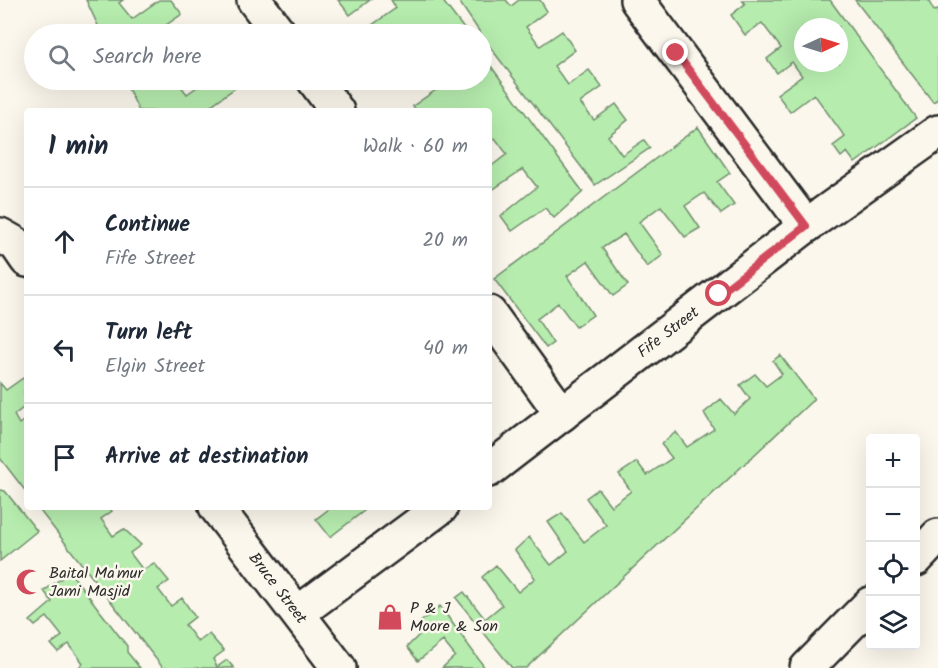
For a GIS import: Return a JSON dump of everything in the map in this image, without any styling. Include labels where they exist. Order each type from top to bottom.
[{"type":"street","points":[[254,0],[272,24]]},
{"type":"street","points":[[637,0],[806,226]]},
{"type":"street","points":[[321,90],[335,108]]},
{"type":"street","name":"Fife Street","points":[[492,469],[806,226],[938,132]]},
{"type":"street","points":[[0,235],[16,244],[24,256]]},
{"type":"street","points":[[492,317],[562,414]]},
{"type":"street","name":"Bruce Street","points":[[218,510],[339,668]]},
{"type":"street","points":[[298,613],[437,510]]},
{"type":"street","points":[[920,554],[938,536]]},
{"type":"street","points":[[814,666],[866,608]]},
{"type":"green space","points":[[86,0],[123,0],[119,3],[132,19],[159,0],[171,0],[182,14],[168,24],[97,24]]},
{"type":"green space","points":[[338,0],[370,0],[350,15]]},
{"type":"green space","points":[[391,0],[442,0],[460,24],[374,24],[396,8]]},
{"type":"green space","points":[[458,0],[506,0],[511,6],[519,0],[540,0],[547,11],[526,27],[540,46],[562,31],[575,50],[554,66],[568,85],[589,70],[602,87],[580,103],[594,120],[616,104],[628,120],[608,136],[622,155],[644,140],[650,148],[595,185],[492,50],[492,24],[474,24]]},
{"type":"green space","points":[[742,0],[830,0],[843,18],[794,18],[794,65],[792,62],[777,73],[767,59],[781,48],[762,23],[745,35],[731,15],[745,4]]},
{"type":"green space","points":[[855,0],[928,0],[934,11],[938,10],[938,99],[933,102]]},
{"type":"green space","points":[[848,25],[916,118],[855,163],[847,152],[841,157],[833,146],[845,137],[814,94],[790,112],[777,94],[802,76],[799,72],[848,72]]},
{"type":"green space","points":[[492,68],[583,192],[554,218],[545,208],[512,231],[501,216],[537,187],[523,169],[492,190],[492,166],[507,154],[495,138],[492,140],[492,108],[415,108],[413,106],[436,90],[492,90]]},
{"type":"green space","points":[[129,90],[184,90],[187,94],[193,90],[232,90],[207,108],[138,108]]},
{"type":"green space","points":[[698,127],[730,173],[717,182],[734,205],[721,214],[704,193],[685,206],[700,228],[685,237],[661,206],[639,222],[663,255],[647,267],[624,234],[602,248],[628,285],[613,296],[588,261],[567,276],[593,315],[576,327],[558,303],[537,319],[553,343],[546,348],[494,279]]},
{"type":"green space","points":[[780,355],[814,399],[526,668],[512,668],[456,598],[464,592],[485,619],[502,605],[482,577],[496,565],[518,592],[535,578],[515,550],[529,537],[551,565],[568,551],[548,522],[562,513],[584,542],[606,525],[586,498],[598,489],[611,506],[631,491],[619,474],[637,462],[647,475],[672,458],[661,444],[676,432],[687,447],[714,429],[704,413],[721,399],[734,414],[750,399],[740,385],[755,374],[766,386],[782,374],[773,361]]},
{"type":"green space","points":[[24,379],[24,407],[14,415],[19,424],[24,420],[24,489],[0,458],[0,383],[6,390]]},
{"type":"green space","points":[[0,490],[5,491],[37,531],[0,561]]},
{"type":"green space","points":[[39,510],[111,510],[101,519],[113,536],[124,529],[141,545],[130,553],[143,570],[154,563],[169,581],[158,589],[171,606],[182,598],[195,617],[185,625],[198,642],[209,634],[224,651],[213,659],[217,667],[227,660],[234,668],[163,668]]},
{"type":"green space","points":[[328,510],[365,510],[330,537],[316,519]]},
{"type":"green space","points":[[70,572],[127,646],[127,652],[140,668],[78,668],[83,663],[69,644],[58,652],[51,644],[62,636],[47,617],[35,626],[30,621],[52,602],[44,591]]},
{"type":"green space","points":[[440,606],[485,668],[442,668],[455,656],[443,641],[418,661],[407,647],[419,635],[413,628]]},
{"type":"place","name":"Baital Ma'mur Jami Masjid","points":[[29,582]]},
{"type":"place","name":"P & J Moore & Son","points":[[390,617]]},
{"type":"route","points":[[676,53],[806,226],[719,294]]}]
